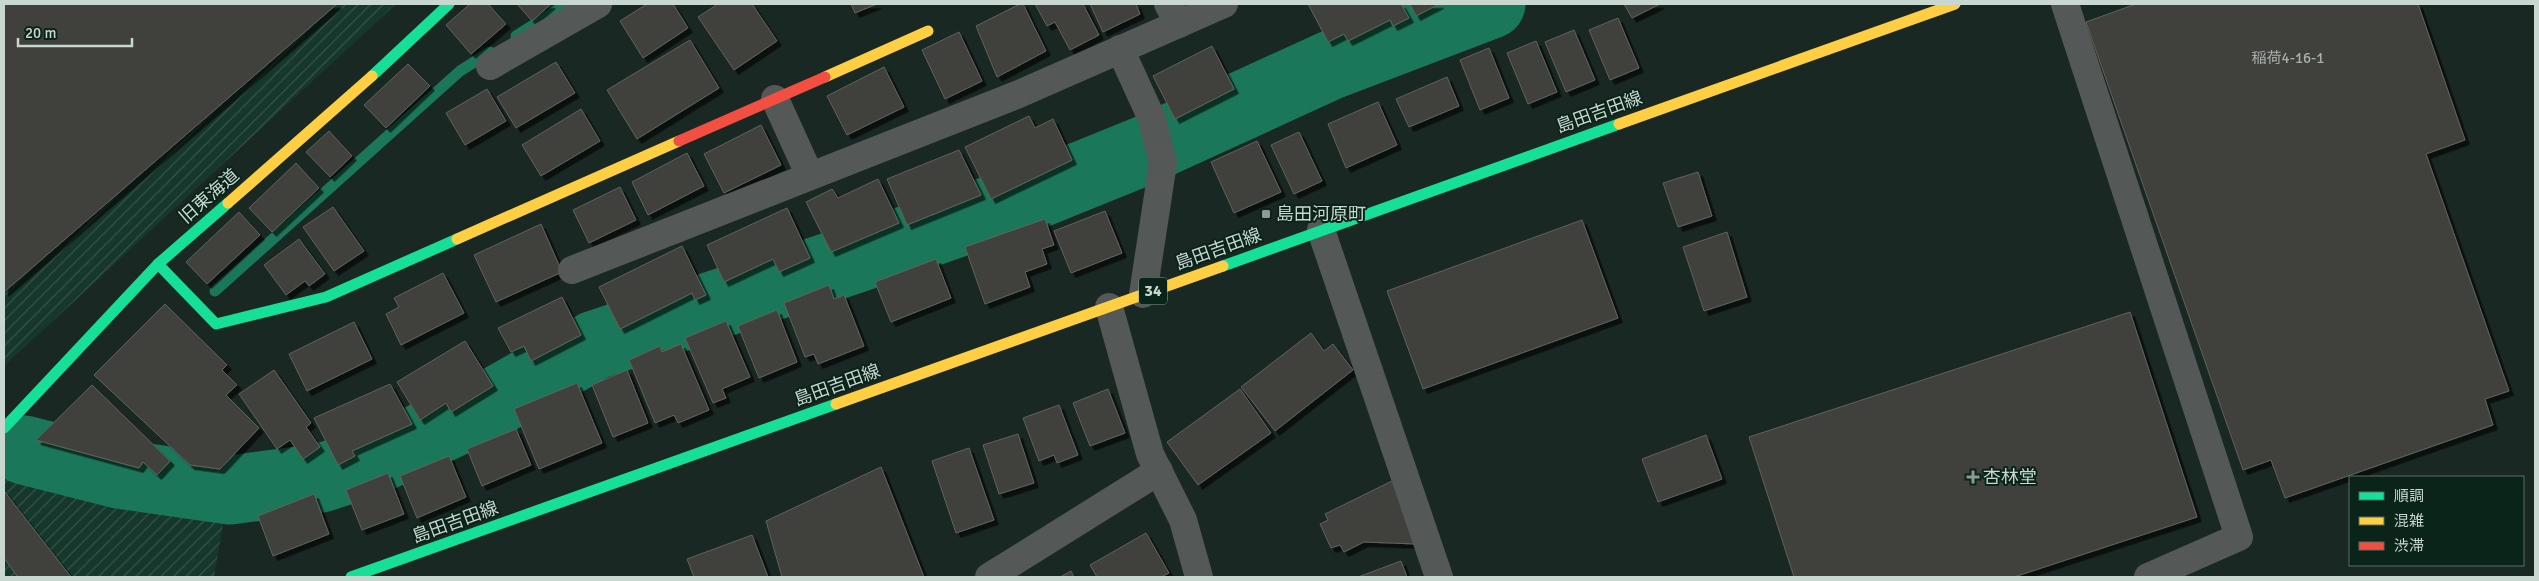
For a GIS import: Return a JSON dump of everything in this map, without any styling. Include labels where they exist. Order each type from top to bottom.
[{"type":"main road","name":"旧東海道","points":[[4,428],[158,264],[410,42],[449,4]]},
{"type":"main road","name":"島田吉田線","points":[[351,577],[1955,4]]},
{"type":"main road","points":[[158,264],[216,324],[326,298],[928,31]]},
{"type":"street","points":[[490,66],[598,4]]},
{"type":"street","points":[[572,270],[1019,94],[1120,49],[1173,14],[1224,4]]},
{"type":"street","points":[[2064,4],[2239,537],[2148,577]]},
{"type":"street","points":[[1120,49],[1152,119],[1163,163],[1143,294]]},
{"type":"street","points":[[775,99],[810,176]]},
{"type":"street","points":[[1321,230],[1439,577]]},
{"type":"street","points":[[1109,307],[1150,454],[1184,520],[1199,577]]},
{"type":"street","points":[[989,577],[1159,471]]},
{"type":"shaded area","points":[[4,4],[396,4],[4,366]]},
{"type":"shaded area","points":[[12,463],[225,513],[214,577],[4,577],[4,470]]},
{"type":"building","points":[[4,4],[337,4],[4,292]]},
{"type":"building","points":[[470,4],[488,4],[506,24],[471,54],[446,25]]},
{"type":"building","points":[[517,4],[551,4],[532,21]]},
{"type":"building","points":[[647,4],[673,4],[688,28],[643,58],[620,21]]},
{"type":"building","points":[[718,4],[752,4],[777,41],[734,70],[698,17]]},
{"type":"building","points":[[851,4],[877,4],[855,13]]},
{"type":"building","points":[[1023,4],[1046,51],[997,77],[976,26]]},
{"type":"building","points":[[1035,4],[1083,4],[1099,35],[1070,50],[1055,22],[1047,26]]},
{"type":"building","points":[[1090,4],[1136,4],[1140,14],[1103,32]]},
{"type":"building","points":[[1308,4],[1401,4],[1409,18],[1393,26],[1390,20],[1348,41],[1344,34],[1328,42]]},
{"type":"building","points":[[1410,4],[1439,4],[1416,16]]},
{"type":"building","points":[[1624,4],[1660,4],[1632,18]]},
{"type":"building","points":[[2136,4],[2418,4],[2465,140],[2426,154],[2509,391],[2485,399],[2493,425],[2285,498],[2271,460],[2243,470],[2086,22]]},
{"type":"building","points":[[1618,18],[1639,68],[1610,80],[1589,30]]},
{"type":"building","points":[[1574,30],[1595,80],[1566,92],[1545,42]]},
{"type":"building","points":[[959,32],[982,81],[945,99],[922,50]]},
{"type":"building","points":[[690,40],[719,88],[637,139],[607,90]]},
{"type":"building","points":[[1536,41],[1557,92],[1528,104],[1507,53]]},
{"type":"building","points":[[1212,46],[1234,89],[1175,119],[1153,76]]},
{"type":"building","points":[[1489,48],[1509,98],[1480,110],[1460,60]]},
{"type":"building","points":[[556,62],[575,93],[516,128],[497,97]]},
{"type":"building","points":[[408,64],[430,86],[386,128],[364,105]]},
{"type":"building","points":[[884,67],[904,107],[847,135],[827,96]]},
{"type":"building","points":[[1447,77],[1459,106],[1409,127],[1396,99]]},
{"type":"building","points":[[487,89],[506,121],[465,145],[446,113]]},
{"type":"building","points":[[1378,102],[1397,145],[1346,168],[1328,124]]},
{"type":"building","points":[[581,109],[600,141],[541,176],[522,145]]},
{"type":"building","points":[[1029,116],[1035,128],[1053,119],[1072,160],[991,199],[965,147]]},
{"type":"building","points":[[761,125],[781,165],[724,193],[704,154]]},
{"type":"building","points":[[329,131],[352,156],[330,177],[306,152]]},
{"type":"building","points":[[1299,132],[1322,181],[1294,194],[1271,145]]},
{"type":"building","points":[[1257,141],[1281,192],[1234,213],[1211,162]]},
{"type":"building","points":[[959,150],[981,195],[907,225],[887,179]]},
{"type":"building","points":[[687,153],[704,186],[648,215],[632,182]]},
{"type":"building","points":[[296,163],[319,188],[272,232],[249,208]]},
{"type":"building","points":[[1698,172],[1712,216],[1678,227],[1663,183]]},
{"type":"building","points":[[878,179],[899,223],[831,252],[806,202],[832,189],[838,198]]},
{"type":"building","points":[[620,187],[636,220],[589,243],[573,210]]},
{"type":"building","points":[[333,207],[364,251],[334,271],[303,227]]},
{"type":"building","points":[[787,208],[810,258],[779,272],[773,259],[724,282],[707,245]]},
{"type":"building","points":[[1105,211],[1122,253],[1071,273],[1054,231]]},
{"type":"building","points":[[239,212],[260,235],[207,284],[186,262]]},
{"type":"building","points":[[1045,219],[1054,245],[1042,249],[1047,264],[1025,272],[1030,287],[985,304],[965,247]]},
{"type":"building","points":[[1582,220],[1618,318],[1423,389],[1387,291]]},
{"type":"building","points":[[541,224],[562,272],[496,302],[474,255]]},
{"type":"building","points":[[1727,232],[1747,297],[1704,311],[1683,247]]},
{"type":"building","points":[[299,239],[325,274],[309,286],[305,281],[286,295],[264,265]]},
{"type":"building","points":[[682,246],[706,295],[695,300],[692,293],[620,329],[599,287]]},
{"type":"building","points":[[936,259],[951,298],[891,322],[875,282]]},
{"type":"building","points":[[443,273],[464,313],[401,345],[386,314],[399,307],[394,298]]},
{"type":"building","points":[[829,285],[834,299],[844,295],[864,346],[818,364],[814,354],[805,357],[784,303]]},
{"type":"building","points":[[562,297],[581,335],[531,361],[524,346],[511,352],[498,328]]},
{"type":"building","points":[[165,304],[227,365],[222,370],[237,385],[226,395],[259,428],[220,469],[190,465],[94,375]]},
{"type":"building","points":[[777,310],[797,362],[759,378],[738,326]]},
{"type":"building","name":"杏林堂","points":[[2130,312],[2197,517],[2014,577],[1794,577],[1749,437]]},
{"type":"building","points":[[726,321],[750,377],[722,389],[726,398],[713,403],[685,338]]},
{"type":"building","points":[[354,322],[372,359],[307,391],[289,354]]},
{"type":"building","points":[[1311,333],[1324,351],[1333,344],[1353,370],[1275,431],[1241,387]]},
{"type":"building","points":[[465,341],[493,386],[451,412],[446,403],[420,420],[397,382]]},
{"type":"building","points":[[681,344],[709,410],[678,423],[674,415],[655,423],[629,360],[660,346],[662,352]]},
{"type":"building","points":[[274,370],[311,423],[306,427],[320,447],[303,459],[290,440],[277,449],[239,394]]},
{"type":"building","points":[[627,370],[648,423],[613,437],[592,385]]},
{"type":"building","points":[[577,383],[602,443],[539,469],[514,409]]},
{"type":"building","points":[[390,384],[412,424],[352,451],[355,456],[338,465],[314,418]]},
{"type":"building","points":[[92,385],[170,461],[157,475],[143,462],[139,468],[36,440]]},
{"type":"building","points":[[1108,389],[1125,433],[1090,446],[1073,403]]},
{"type":"building","points":[[1240,389],[1271,433],[1198,485],[1167,442]]},
{"type":"building","points":[[1059,405],[1078,455],[1057,463],[1054,455],[1039,461],[1023,418]]},
{"type":"building","points":[[516,429],[531,465],[482,486],[467,449]]},
{"type":"building","points":[[1018,434],[1034,483],[999,494],[983,445]]},
{"type":"building","points":[[1706,435],[1722,479],[1658,502],[1642,459]]},
{"type":"building","points":[[969,448],[994,520],[956,533],[932,461]]},
{"type":"building","points":[[449,456],[466,497],[417,518],[400,476]]},
{"type":"building","points":[[881,467],[924,577],[782,577],[766,521]]},
{"type":"building","points":[[388,473],[404,514],[362,530],[346,490]]},
{"type":"building","points":[[1394,480],[1416,544],[1364,542],[1344,552],[1340,545],[1331,548],[1320,524],[1328,520],[1325,514]]},
{"type":"building","points":[[4,491],[71,577],[15,577],[17,576],[4,558]]},
{"type":"building","points":[[314,494],[329,534],[273,556],[258,516]]},
{"type":"building","points":[[1146,533],[1169,573],[1161,577],[1097,577],[1090,565]]},
{"type":"building","points":[[752,535],[768,577],[694,577],[687,559]]},
{"type":"building","points":[[1401,561],[1407,577],[1358,577]]},
{"type":"building","points":[[1071,571],[1074,577],[1060,577]]},
{"type":"waterway","points":[[516,36],[567,4]]},
{"type":"waterway","points":[[24,450],[119,474],[230,490],[321,478],[373,461],[493,403],[595,345],[857,258],[1032,196],[1143,151],[1331,65],[1491,4]]},
{"type":"waterway","points":[[215,291],[460,71],[490,52]]},
{"type":"traffic: fast","points":[[372,76],[449,4]]},
{"type":"traffic: fast","points":[[1223,266],[1619,124]]},
{"type":"traffic: fast","points":[[4,428],[158,264],[228,203]]},
{"type":"traffic: fast","points":[[158,264],[216,324],[326,297],[457,239]]},
{"type":"traffic: fast","points":[[351,577],[836,404]]},
{"type":"traffic: slow","points":[[1619,124],[1955,4]]},
{"type":"traffic: slow","points":[[825,77],[928,31]]},
{"type":"traffic: slow","points":[[228,203],[372,76]]},
{"type":"traffic: slow","points":[[457,239],[679,141]]},
{"type":"traffic: slow","points":[[836,404],[1223,266]]},
{"type":"traffic: jam","points":[[679,141],[825,77]]},
{"type":"place","name":"島田河原町","points":[[1266,214]]},
{"type":"place","name":"杏林堂","points":[[1973,477]]}]
